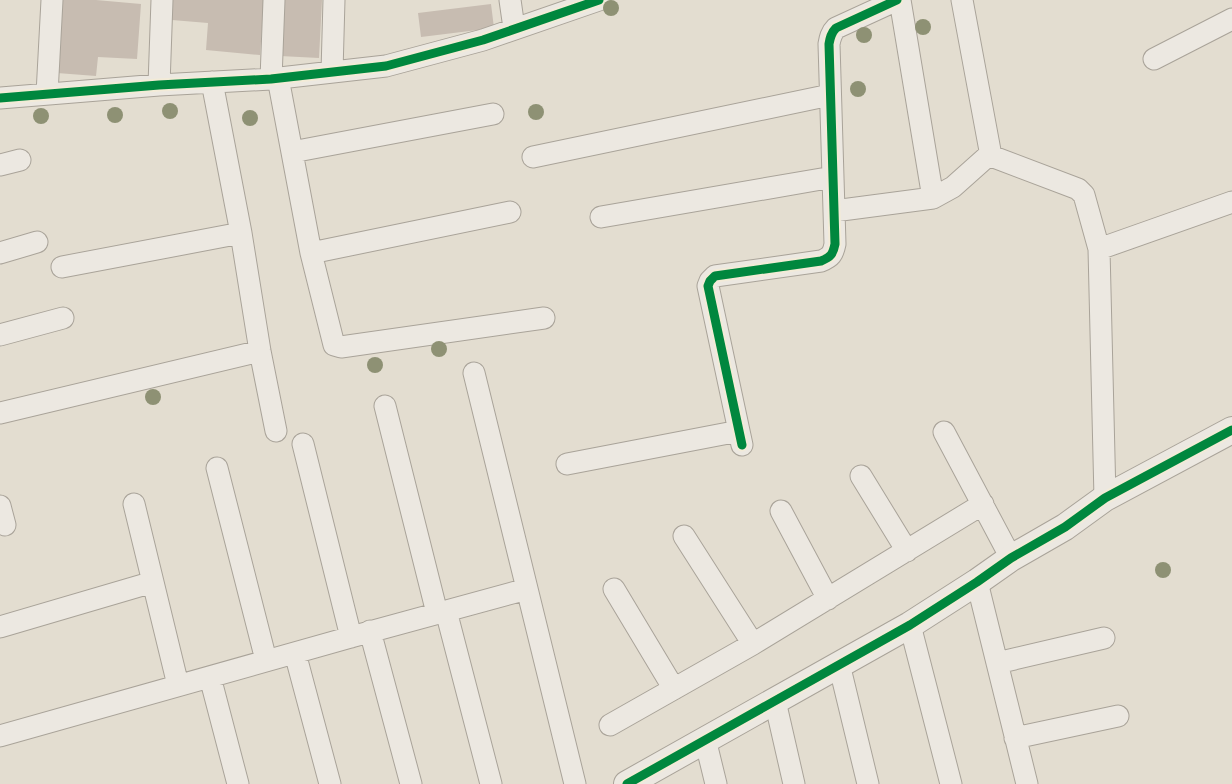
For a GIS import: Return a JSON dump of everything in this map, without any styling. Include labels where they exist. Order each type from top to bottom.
[{"type":"street","points":[[47,94],[52,0]]},
{"type":"street","points":[[159,85],[162,0]]},
{"type":"street","points":[[274,0],[274,79],[292,152],[311,253],[334,345],[341,347],[544,318]]},
{"type":"street","points":[[332,72],[334,0]]},
{"type":"street","points":[[510,0],[514,28]]},
{"type":"street","points":[[0,98],[159,85],[274,79],[387,66],[483,39],[599,0]]},
{"type":"street","points":[[567,464],[741,438],[708,286],[716,276],[821,261],[833,254],[835,244],[829,44],[832,32],[836,28],[898,0],[933,198]]},
{"type":"street","points":[[962,0],[990,154],[993,158],[1082,192],[1084,195],[1099,249],[1105,498]]},
{"type":"street","points":[[1154,59],[1232,20]]},
{"type":"street","points":[[212,82],[276,431]]},
{"type":"street","points":[[533,157],[830,95]]},
{"type":"street","points":[[292,152],[493,114]]},
{"type":"street","points":[[834,211],[933,198],[953,187],[990,154]]},
{"type":"street","points":[[601,217],[833,177]]},
{"type":"street","points":[[1099,249],[1232,202]]},
{"type":"street","points":[[311,253],[510,212]]},
{"type":"street","points":[[62,267],[241,234]]},
{"type":"street","points":[[0,253],[37,242]]},
{"type":"street","points":[[0,335],[63,318]]},
{"type":"street","points":[[0,413],[260,351]]},
{"type":"street","points":[[474,373],[574,784]]},
{"type":"street","points":[[385,406],[490,784]]},
{"type":"street","points":[[627,784],[910,625],[1105,498],[1232,430]]},
{"type":"street","points":[[944,432],[1011,558]]},
{"type":"street","points":[[303,444],[361,634],[411,784]]},
{"type":"street","points":[[217,468],[266,660]]},
{"type":"street","points":[[861,476],[907,550]]},
{"type":"street","points":[[134,504],[178,685]]},
{"type":"street","points":[[610,725],[753,644],[983,504]]},
{"type":"street","points":[[781,511],[828,598]]},
{"type":"street","points":[[684,536],[753,644]]},
{"type":"street","points":[[0,627],[153,582]]},
{"type":"street","points":[[977,582],[1027,784]]},
{"type":"street","points":[[0,736],[527,589]]},
{"type":"street","points":[[614,589],[674,689]]},
{"type":"street","points":[[910,625],[951,784]]},
{"type":"street","points":[[997,663],[1104,638]]},
{"type":"street","points":[[295,652],[330,784]]},
{"type":"street","points":[[839,664],[868,784]]},
{"type":"street","points":[[210,677],[238,784]]},
{"type":"street","points":[[775,701],[794,784]]},
{"type":"street","points":[[1015,738],[1118,716]]},
{"type":"street","points":[[705,739],[716,784]]},
{"type":"building","points":[[62,0],[141,4],[137,59],[98,57],[96,76],[57,73]]},
{"type":"building","points":[[173,0],[264,0],[260,55],[206,50],[208,23],[172,20]]},
{"type":"building","points":[[282,0],[322,0],[319,58],[280,56]]},
{"type":"building","points":[[491,4],[494,28],[421,37],[418,13]]},
{"type":"cycle path","points":[[0,98],[159,85],[271,79],[386,66],[483,40],[599,0]]},
{"type":"cycle path","points":[[742,445],[708,286],[715,276],[821,261],[831,255],[835,244],[830,38],[836,28],[897,0]]},
{"type":"cycle path","points":[[627,784],[910,625],[1011,558],[1065,527],[1105,498],[1232,430]]}]
